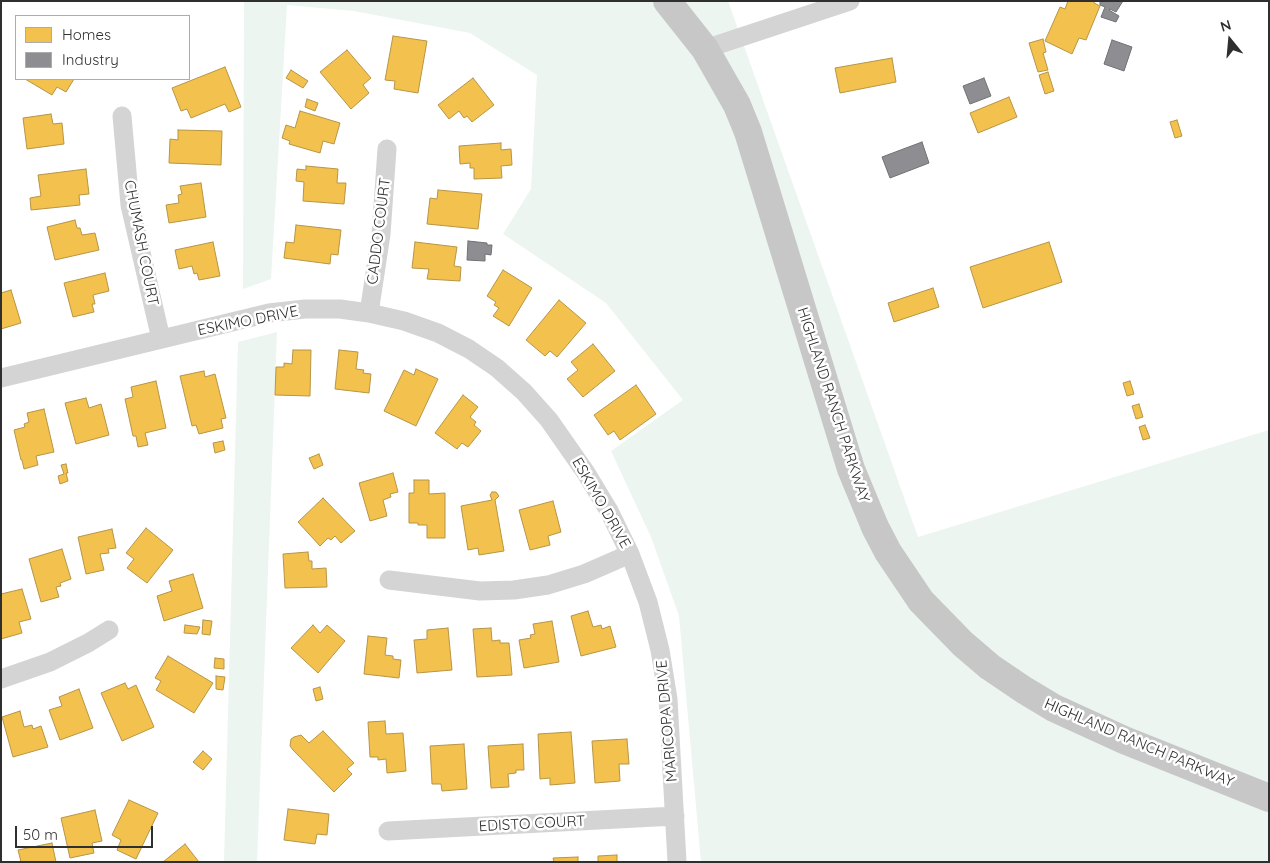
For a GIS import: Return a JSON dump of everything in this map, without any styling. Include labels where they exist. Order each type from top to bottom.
[{"type":"main road","name":"HIGHLAND RANCH PARKWAY","points":[[667,1],[705,50],[732,98],[748,132],[855,478],[875,527],[888,552],[921,601],[963,644],[990,667],[1054,708],[1124,740],[1269,798]]},
{"type":"street","points":[[705,50],[850,1]]},
{"type":"street","name":"CHUMASH COURT","points":[[122,116],[130,205],[161,339]]},
{"type":"street","name":"CADDO COURT","points":[[369,313],[381,234],[387,148]]},
{"type":"street","name":"ESKIMO DRIVE","points":[[1,378],[269,314],[305,309],[340,309],[404,321],[446,337],[469,349],[497,368],[524,392],[549,420],[586,473],[609,511],[630,554]]},
{"type":"street","points":[[389,580],[480,591],[514,590],[548,585],[584,574],[630,554]]},
{"type":"street","name":"MARICOPA DRIVE","points":[[630,554],[648,602],[660,650],[668,699],[677,862]]},
{"type":"street","points":[[1,679],[50,662],[109,630]]},
{"type":"street","name":"EDISTO COURT","points":[[388,831],[675,816]]},
{"type":"shaded area","points":[[244,1],[728,1],[918,537],[1269,430],[1269,862],[701,862],[679,616],[651,537],[611,451],[683,400],[606,303],[503,234],[531,189],[537,75],[470,33],[354,11],[287,5],[271,279],[243,289]]},
{"type":"shaded area","points":[[277,332],[257,862],[224,862],[238,342]]},
{"type":"building: Homes","points":[[1068,1],[1094,1],[1094,3],[1100,6],[1086,40],[1079,38],[1072,54],[1045,41],[1060,7],[1065,9]]},
{"type":"building: Homes","points":[[393,36],[427,41],[418,93],[394,89],[395,81],[385,80]]},
{"type":"building: Homes","points":[[1043,39],[1046,52],[1043,53],[1048,70],[1038,72],[1029,43]]},
{"type":"building: Homes","points":[[347,50],[371,78],[363,85],[369,93],[351,109],[320,72]]},
{"type":"building: Homes","points":[[892,58],[896,82],[840,93],[835,68]]},
{"type":"building: Homes","points":[[225,67],[241,107],[229,112],[225,104],[191,118],[187,109],[181,111],[172,88]]},
{"type":"building: Homes","points":[[291,70],[308,81],[303,88],[286,78]]},
{"type":"building: Homes","points":[[1048,72],[1054,91],[1045,94],[1039,75]]},
{"type":"building: Homes","points":[[473,78],[494,105],[472,122],[467,116],[464,118],[459,111],[449,119],[438,105]]},
{"type":"building: Homes","points":[[27,80],[73,80],[66,92],[57,87],[52,95]]},
{"type":"building: Homes","points":[[1009,97],[1017,117],[978,133],[970,113]]},
{"type":"building: Homes","points":[[307,99],[318,103],[315,111],[305,107]]},
{"type":"building: Homes","points":[[300,111],[340,123],[334,144],[323,141],[320,153],[289,144],[290,141],[282,138],[286,125],[295,128]]},
{"type":"building: Homes","points":[[51,114],[53,124],[62,123],[64,144],[27,149],[23,118]]},
{"type":"building: Homes","points":[[1177,120],[1182,136],[1175,138],[1170,122]]},
{"type":"building: Homes","points":[[178,130],[222,131],[221,165],[169,163],[170,139],[178,140]]},
{"type":"building: Homes","points":[[501,143],[501,150],[511,149],[512,165],[501,166],[502,178],[474,179],[474,168],[470,168],[470,163],[460,164],[459,146]]},
{"type":"building: Homes","points":[[306,166],[338,169],[337,183],[346,183],[344,204],[303,201],[304,182],[296,181],[297,169],[306,170]]},
{"type":"building: Homes","points":[[86,169],[89,194],[79,195],[80,205],[31,210],[30,198],[41,196],[38,175]]},
{"type":"building: Homes","points":[[201,183],[206,217],[169,223],[166,205],[179,203],[178,195],[182,194],[180,186]]},
{"type":"building: Homes","points":[[438,190],[482,194],[478,229],[427,224],[430,198],[437,199]]},
{"type":"building: Homes","points":[[75,220],[77,228],[80,228],[82,235],[95,233],[99,250],[55,260],[47,227]]},
{"type":"building: Homes","points":[[296,225],[341,230],[338,255],[331,254],[330,264],[284,258],[286,242],[294,243]]},
{"type":"building: Homes","points":[[213,242],[220,276],[199,280],[197,273],[194,274],[192,266],[179,269],[175,250]]},
{"type":"building: Homes","points":[[415,242],[457,247],[454,266],[461,267],[460,281],[427,279],[429,269],[412,268]]},
{"type":"building: Homes","points":[[1049,242],[1062,282],[983,308],[970,267]]},
{"type":"building: Homes","points":[[503,270],[532,288],[509,326],[493,316],[499,308],[494,305],[496,302],[487,296]]},
{"type":"building: Homes","points":[[105,273],[109,291],[93,295],[95,304],[92,304],[94,312],[73,317],[64,283]]},
{"type":"building: Homes","points":[[933,288],[939,307],[894,322],[888,303]]},
{"type":"building: Homes","points":[[11,290],[21,323],[1,329],[1,293]]},
{"type":"building: Homes","points":[[559,300],[586,323],[557,357],[550,351],[545,356],[526,340]]},
{"type":"building: Homes","points":[[593,344],[615,371],[583,397],[567,379],[578,370],[571,362]]},
{"type":"building: Homes","points":[[293,350],[311,350],[310,396],[275,395],[276,367],[284,367],[284,363],[292,364]]},
{"type":"building: Homes","points":[[339,350],[358,352],[356,369],[364,370],[363,373],[371,374],[369,393],[335,389]]},
{"type":"building: Homes","points":[[416,369],[438,379],[416,426],[384,411],[404,370],[414,375]]},
{"type":"building: Homes","points":[[204,371],[205,377],[215,374],[226,418],[221,419],[223,428],[199,434],[196,425],[192,426],[180,376]]},
{"type":"building: Homes","points":[[156,381],[166,428],[145,433],[148,445],[138,447],[136,436],[133,436],[125,399],[133,397],[131,387]]},
{"type":"building: Homes","points":[[1130,381],[1134,394],[1127,396],[1123,383]]},
{"type":"building: Homes","points":[[636,385],[656,414],[620,440],[614,431],[608,435],[594,415]]},
{"type":"building: Homes","points":[[463,395],[478,407],[470,417],[476,422],[474,425],[481,431],[468,447],[462,443],[457,449],[435,433]]},
{"type":"building: Homes","points":[[86,398],[89,408],[101,404],[109,435],[76,444],[65,403]]},
{"type":"building: Homes","points":[[1139,404],[1143,417],[1136,419],[1132,406]]},
{"type":"building: Homes","points":[[44,409],[54,452],[36,456],[38,465],[24,469],[14,430],[25,427],[24,424],[29,422],[27,413]]},
{"type":"building: Homes","points":[[1145,425],[1150,438],[1143,440],[1139,427]]},
{"type":"building: Homes","points":[[223,441],[225,450],[215,453],[213,443]]},
{"type":"building: Homes","points":[[319,454],[323,465],[314,469],[309,458]]},
{"type":"building: Homes","points":[[66,464],[68,481],[60,484],[58,476],[64,474],[61,465]]},
{"type":"building: Homes","points":[[393,473],[398,492],[390,494],[391,497],[383,500],[387,516],[370,521],[359,483]]},
{"type":"building: Homes","points":[[414,480],[429,480],[429,494],[445,493],[445,538],[427,538],[427,525],[409,523],[409,493],[414,493]]},
{"type":"building: Homes","points":[[492,492],[496,492],[499,496],[495,500],[504,551],[479,555],[478,548],[468,550],[461,506],[492,500],[490,495]]},
{"type":"building: Homes","points":[[323,498],[355,531],[341,543],[335,536],[331,540],[328,538],[320,546],[298,522]]},
{"type":"building: Homes","points":[[553,501],[561,532],[548,536],[550,545],[530,550],[519,510]]},
{"type":"building: Homes","points":[[146,528],[173,550],[147,583],[127,568],[134,559],[126,553]]},
{"type":"building: Homes","points":[[112,529],[116,548],[108,549],[109,553],[100,554],[104,570],[86,574],[78,537]]},
{"type":"building: Homes","points":[[62,549],[71,579],[60,583],[61,586],[56,587],[59,597],[41,602],[29,559]]},
{"type":"building: Homes","points":[[308,552],[309,561],[312,561],[312,569],[326,568],[327,587],[285,588],[283,554]]},
{"type":"building: Homes","points":[[193,574],[203,608],[164,621],[157,596],[172,591],[169,581]]},
{"type":"building: Homes","points":[[22,589],[31,619],[19,622],[22,633],[1,639],[1,594]]},
{"type":"building: Homes","points":[[588,611],[593,627],[601,625],[602,629],[610,626],[616,647],[581,656],[571,616]]},
{"type":"building: Homes","points":[[203,620],[212,621],[210,635],[202,634]]},
{"type":"building: Homes","points":[[552,621],[559,662],[524,668],[519,640],[531,638],[530,635],[535,634],[533,624]]},
{"type":"building: Homes","points":[[185,625],[200,627],[197,634],[184,633]]},
{"type":"building: Homes","points":[[313,625],[320,633],[327,625],[345,641],[318,673],[291,648]]},
{"type":"building: Homes","points":[[448,628],[452,670],[417,673],[414,640],[427,639],[427,630]]},
{"type":"building: Homes","points":[[491,628],[492,641],[500,640],[500,643],[509,643],[512,675],[477,677],[473,629]]},
{"type":"building: Homes","points":[[368,636],[387,638],[385,655],[401,660],[399,678],[364,674]]},
{"type":"building: Homes","points":[[168,656],[213,683],[194,713],[156,690],[161,681],[155,678]]},
{"type":"building: Homes","points":[[215,658],[224,659],[224,669],[214,668]]},
{"type":"building: Homes","points":[[216,676],[225,677],[223,690],[216,689]]},
{"type":"building: Homes","points":[[125,683],[128,689],[136,685],[154,727],[122,741],[101,693]]},
{"type":"building: Homes","points":[[320,687],[323,699],[316,701],[313,689]]},
{"type":"building: Homes","points":[[79,689],[93,728],[60,740],[49,710],[62,706],[59,697]]},
{"type":"building: Homes","points":[[20,711],[24,727],[32,725],[33,729],[41,726],[48,747],[13,757],[2,717]]},
{"type":"building: Homes","points":[[385,721],[386,734],[403,733],[406,771],[387,773],[386,759],[378,760],[378,757],[370,757],[368,722]]},
{"type":"building: Homes","points":[[323,731],[354,763],[347,769],[352,774],[334,792],[290,746],[291,739],[294,737],[301,735],[309,743]]},
{"type":"building: Homes","points":[[571,732],[575,783],[550,785],[550,778],[540,779],[538,734]]},
{"type":"building: Homes","points":[[627,739],[629,764],[619,764],[620,781],[595,783],[592,741]]},
{"type":"building: Homes","points":[[464,744],[467,789],[442,791],[441,784],[432,784],[430,746]]},
{"type":"building: Homes","points":[[523,744],[524,770],[516,770],[516,773],[508,774],[509,787],[491,788],[488,746]]},
{"type":"building: Homes","points":[[203,751],[212,759],[203,770],[193,762]]},
{"type":"building: Homes","points":[[129,800],[158,813],[136,859],[117,850],[121,840],[112,835]]},
{"type":"building: Homes","points":[[288,809],[329,814],[327,835],[317,834],[315,844],[284,840]]},
{"type":"building: Homes","points":[[95,810],[102,841],[92,843],[94,853],[70,858],[61,818]]},
{"type":"building: Homes","points":[[52,843],[56,862],[21,862],[18,850]]},
{"type":"building: Homes","points":[[185,844],[199,862],[163,862]]},
{"type":"building: Homes","points":[[617,855],[617,862],[598,862],[598,856]]},
{"type":"building: Homes","points":[[578,857],[578,862],[554,862],[553,858]]},
{"type":"building: Industry","points":[[1100,1],[1123,1],[1116,12],[1109,10],[1119,16],[1116,22],[1101,17],[1105,7],[1100,5]]},
{"type":"building: Industry","points":[[1112,40],[1132,47],[1124,71],[1104,64]]},
{"type":"building: Industry","points":[[984,78],[991,96],[970,104],[963,86]]},
{"type":"building: Industry","points":[[922,142],[929,163],[890,178],[882,157]]},
{"type":"building: Industry","points":[[468,241],[492,245],[491,255],[485,254],[485,261],[467,260]]}]
